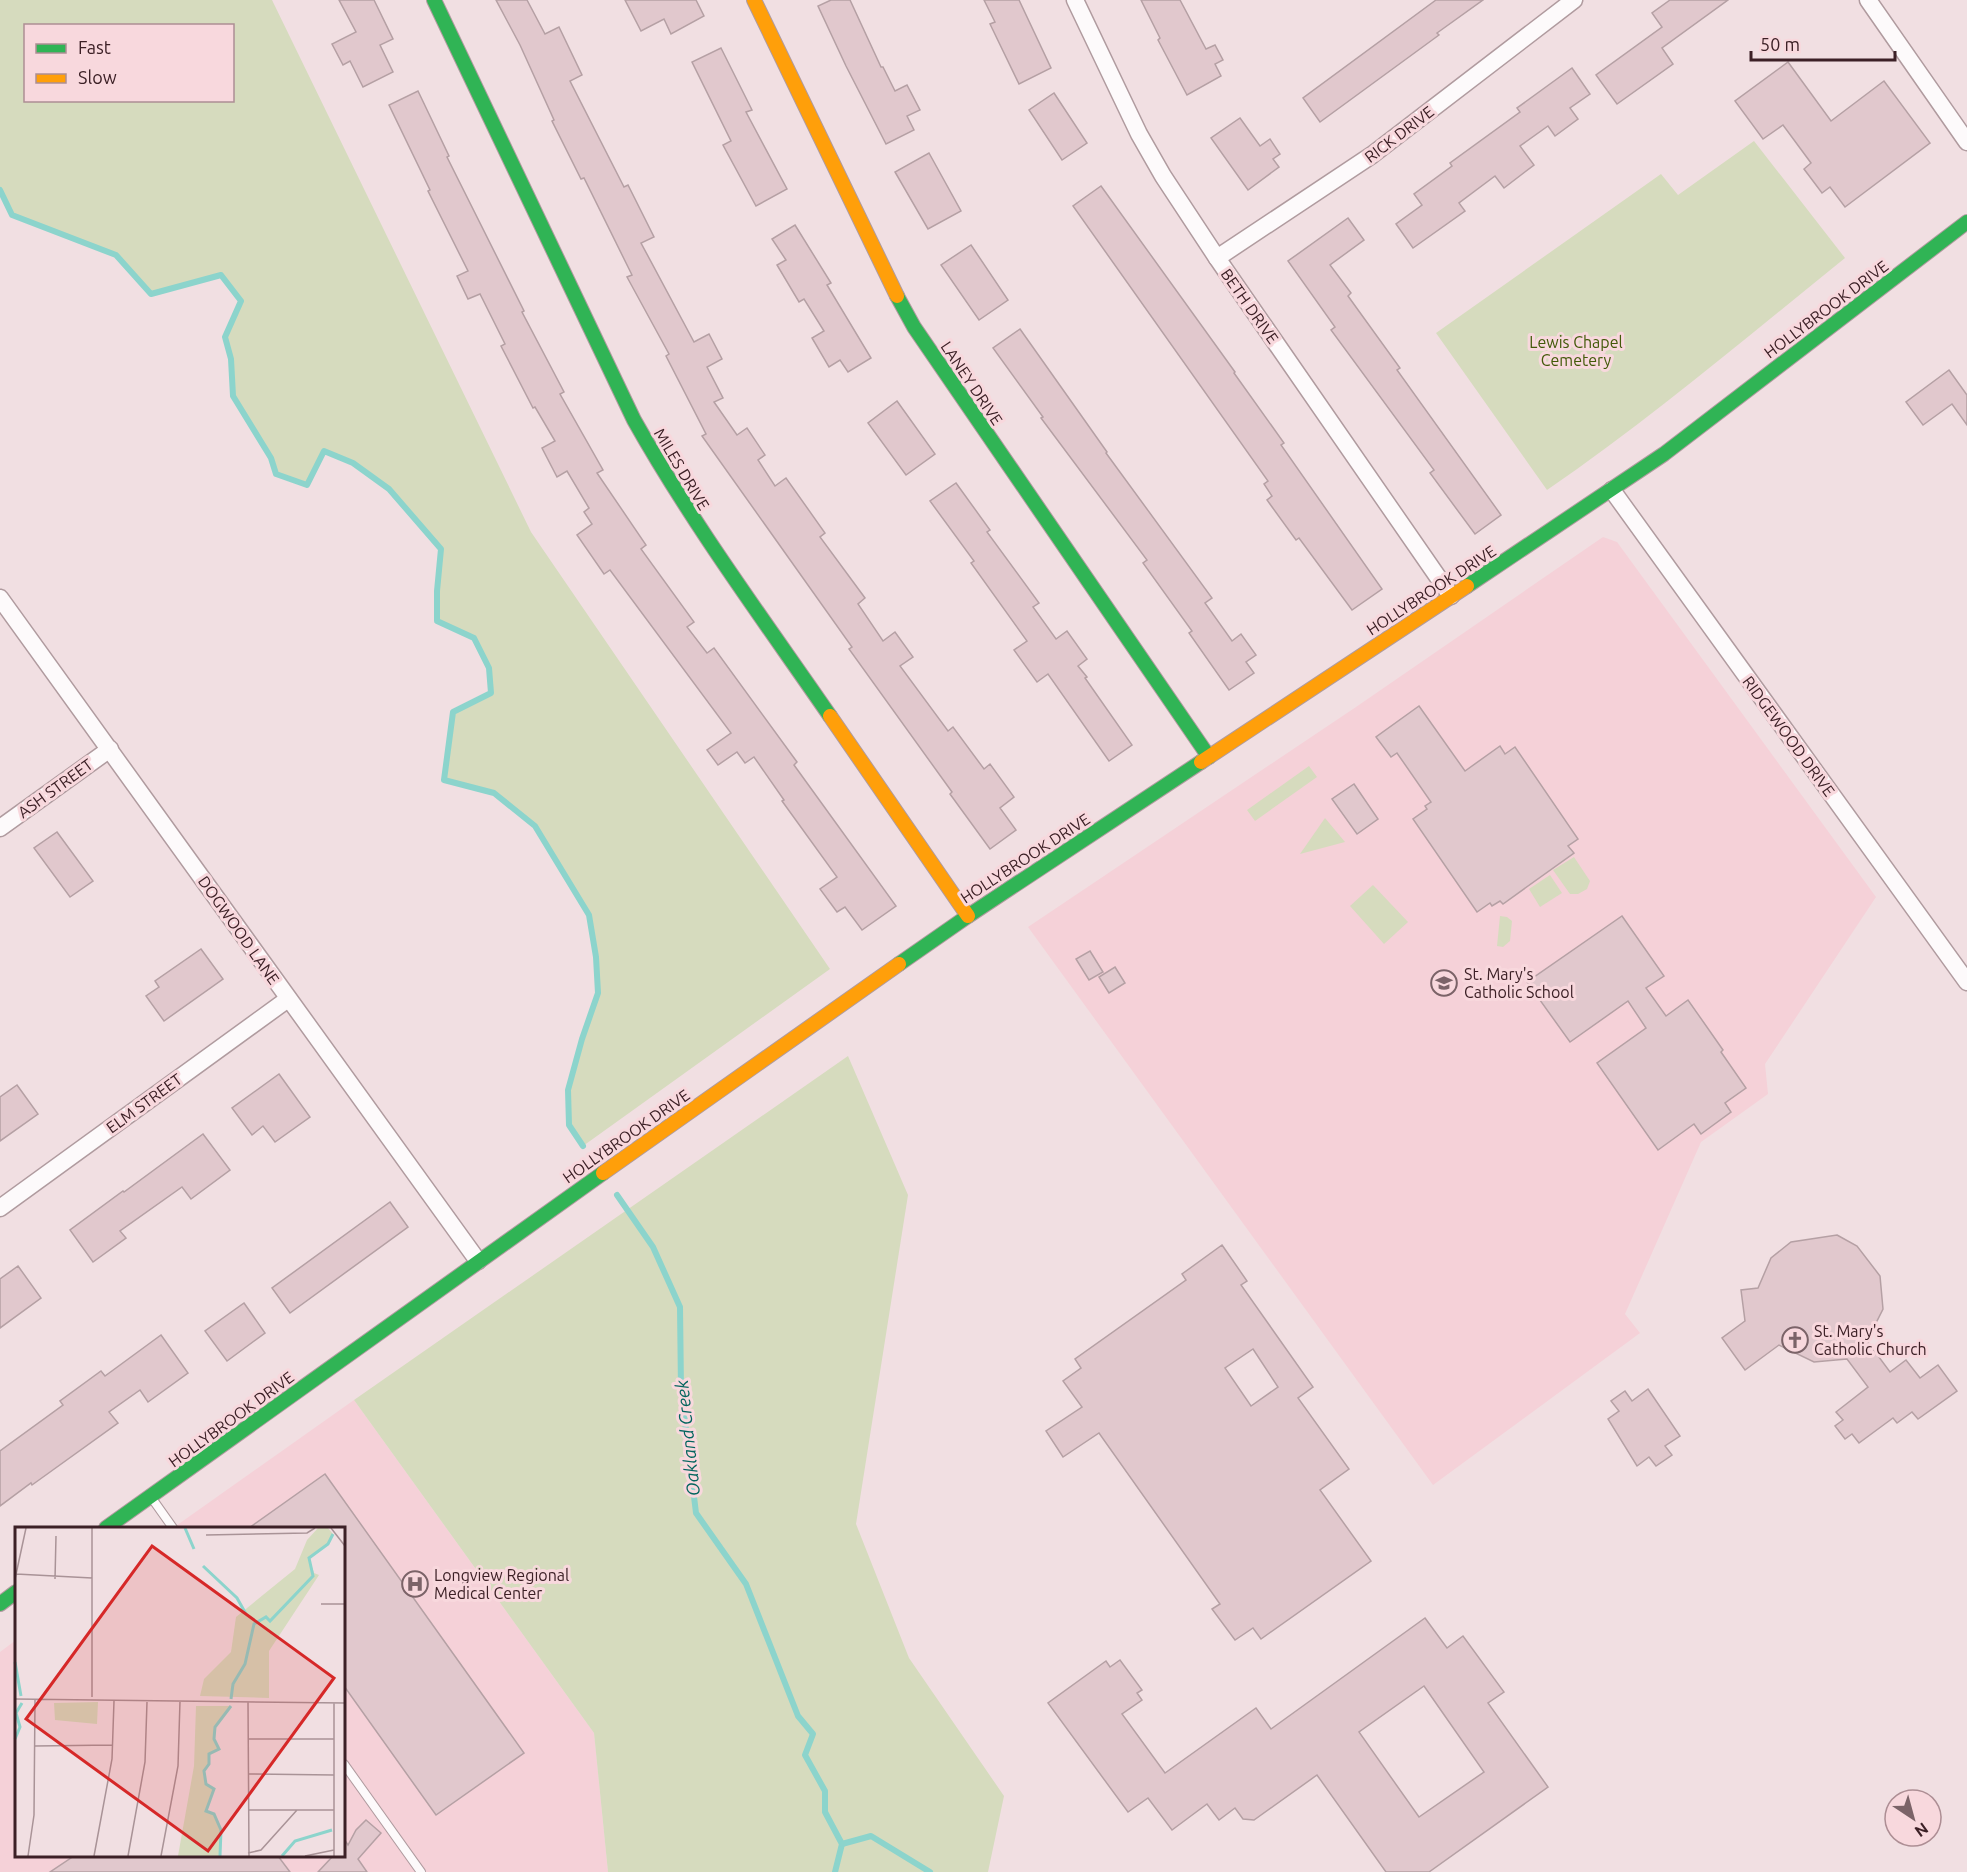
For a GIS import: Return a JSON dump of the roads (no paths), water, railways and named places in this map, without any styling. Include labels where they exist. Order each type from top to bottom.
[{"type":"main road","name":"MILES DRIVE","points":[[434,0],[629,409],[662,470],[692,518],[968,916]]},
{"type":"main road","name":"LANEY DRIVE","points":[[754,0],[891,285],[914,327],[1209,757]]},
{"type":"main road","name":"HOLLYBROOK DRIVE","points":[[107,1527],[478,1261],[968,916],[1664,454],[1967,222]]},
{"type":"main road","points":[[0,1604],[15,1593]]},
{"type":"street","name":"BETH DRIVE","points":[[1075,0],[1147,148],[1176,198],[1451,596]]},
{"type":"street","name":"RICK DRIVE","points":[[1217,258],[1372,155],[1574,0]]},
{"type":"street","points":[[1868,0],[1967,141]]},
{"type":"street","name":"RIDGEWOOD DRIVE","points":[[1612,490],[1967,981]]},
{"type":"street","name":"DOGWOOD LANE","points":[[0,598],[478,1261]]},
{"type":"street","name":"ASH STREET","points":[[0,828],[110,748]]},
{"type":"street","name":"ELM STREET","points":[[0,1208],[288,999]]},
{"type":"lane","points":[[151,1497],[172,1527]]},
{"type":"lane","points":[[345,1765],[421,1872]]},
{"type":"waterway","name":"Oakland Creek","points":[[0,190],[12,215],[116,255],[151,294],[221,275],[241,301],[225,337],[231,359],[233,396],[271,458],[276,474],[307,485],[324,451],[353,463],[389,489],[441,549],[437,621],[474,638],[489,668],[491,693],[453,712],[444,780],[494,793],[535,826],[589,915],[596,957],[598,993],[568,1090],[569,1125],[583,1146]]},
{"type":"waterway","name":"Oakland Creek","points":[[617,1195],[653,1247],[680,1307],[681,1389],[696,1513],[746,1584],[798,1716],[813,1734],[805,1755],[825,1791],[825,1812],[842,1844],[835,1872]]},
{"type":"waterway","points":[[842,1844],[871,1836],[930,1872]]},
{"type":"place","name":"St. Mary's Catholic School","points":[[1444,983]]},
{"type":"place","name":"St. Mary's Catholic Church","points":[[1795,1340]]},
{"type":"place","name":"Longview Regional Medical Center","points":[[415,1584]]},
{"type":"park label","name":"Lewis Chapel Cemetery","points":[[1576,351]]}]
